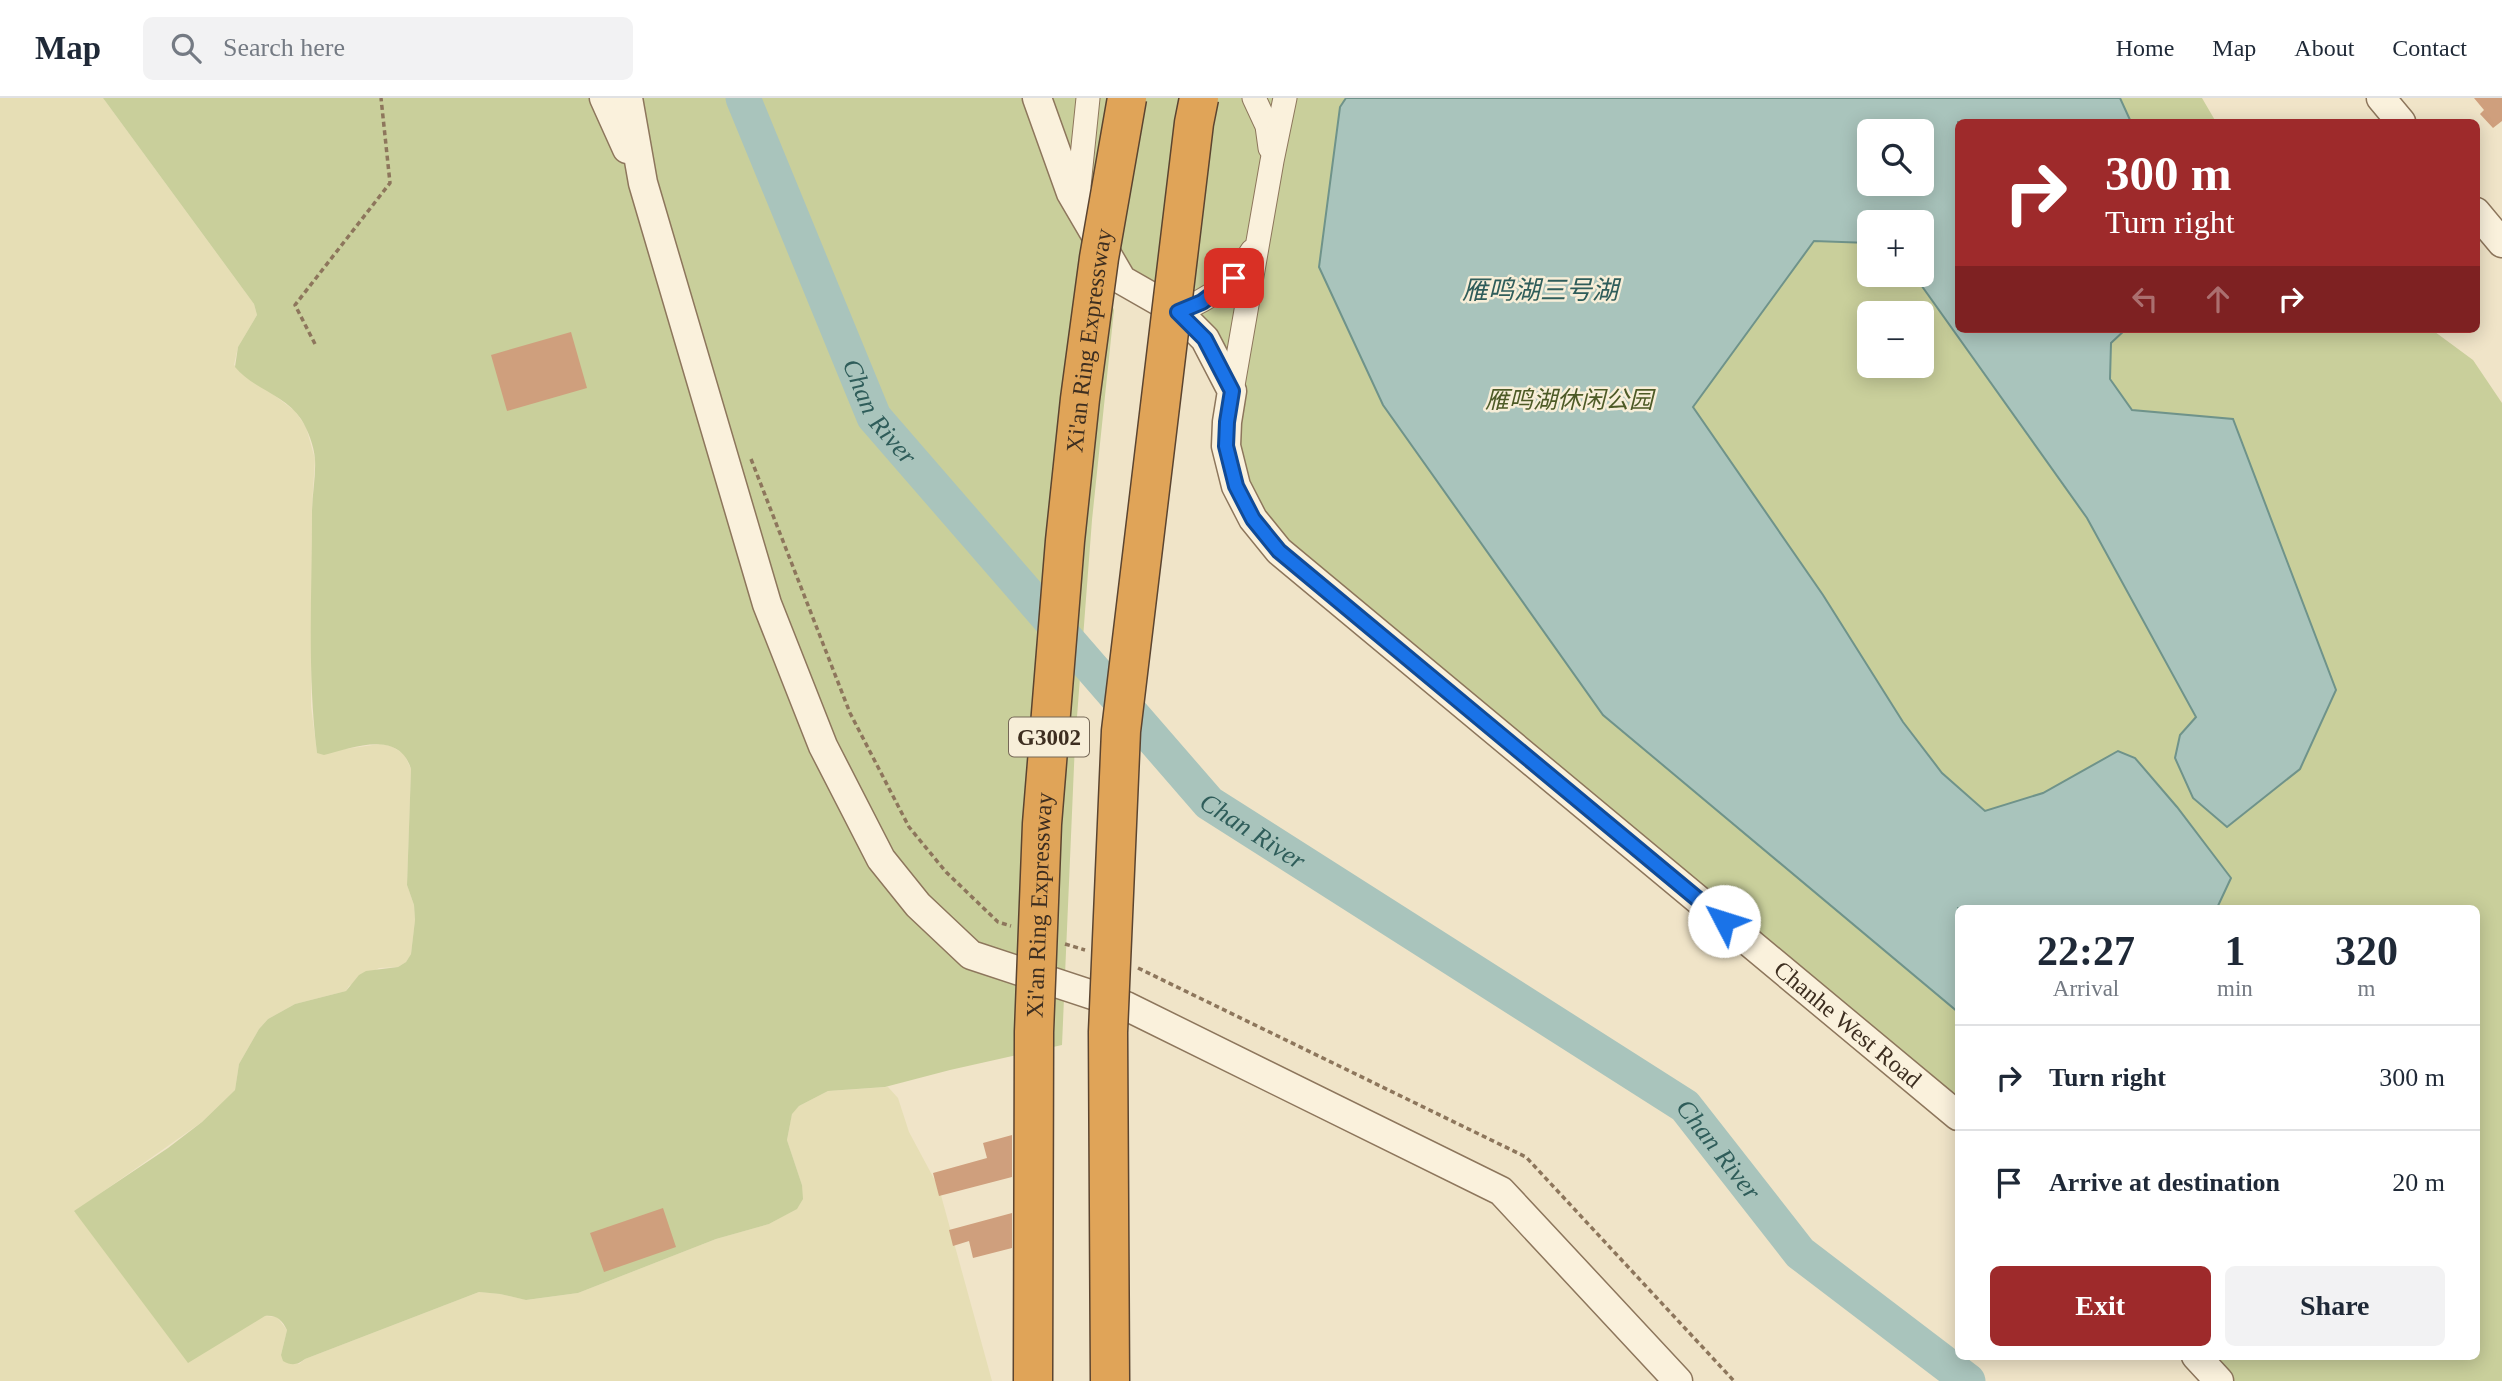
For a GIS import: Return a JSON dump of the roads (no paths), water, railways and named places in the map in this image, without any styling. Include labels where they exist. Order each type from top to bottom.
[{"type":"highway","name":"Xi'an Ring Expressway","points":[[1033,1381],[1034,1032],[1042,824],[1065,541],[1080,399],[1098,258],[1127,98]]},
{"type":"highway","name":"G3002","points":[[1111,1381],[1108,1032],[1121,731],[1199,98]]},
{"type":"street","points":[[604,98],[643,183]]},
{"type":"street","points":[[628,98],[643,183],[767,604],[822,746],[881,859],[918,905],[971,955],[1126,1006],[1501,1191],[1678,1381]]},
{"type":"street","points":[[1037,98],[1071,193],[1122,280],[1178,312],[1205,339],[1232,391]]},
{"type":"street","points":[[1084,218],[1079,186],[1088,98]]},
{"type":"street","points":[[1254,98],[1267,126],[1272,161]]},
{"type":"street","points":[[1232,391],[1285,98]]},
{"type":"street","points":[[2381,98],[2398,119]]},
{"type":"street","points":[[2480,217],[2502,243]]},
{"type":"street","points":[[1178,312],[1202,302],[1234,278],[1257,243]]},
{"type":"street","name":"Chanhe West Road","points":[[1232,391],[1226,446],[1236,486],[1253,519],[1279,551],[1955,1113]]},
{"type":"street","points":[[2200,1360],[2219,1381]]},
{"type":"water","name":"雁鸣湖三号湖","points":[[1346,98],[2120,98],[2130,119],[1955,119],[1955,333],[1923,287],[1934,287],[1934,210],[1857,210],[1857,243],[1814,241],[1693,407],[1823,595],[1903,722],[1942,773],[1985,811],[2043,793],[2118,751],[2135,758],[2177,807],[2231,878],[2218,905],[1955,905],[1955,1009],[1603,715],[1383,405],[1319,267],[1340,107]]},
{"type":"water","name":"雁鸣湖三号湖","points":[[1955,333],[2122,333],[2111,343],[2110,379],[2132,410],[2233,419],[2336,690],[2300,769],[2227,827],[2193,798],[2175,758],[2180,735],[2196,717],[2087,518]]},
{"type":"waterway","name":"Chan River","points":[[743,98],[874,417],[1209,803],[1685,1106],[1800,1253],[1968,1381]]},
{"type":"park label","name":"雁鸣湖休闲公园","points":[[1569,400]]}]
